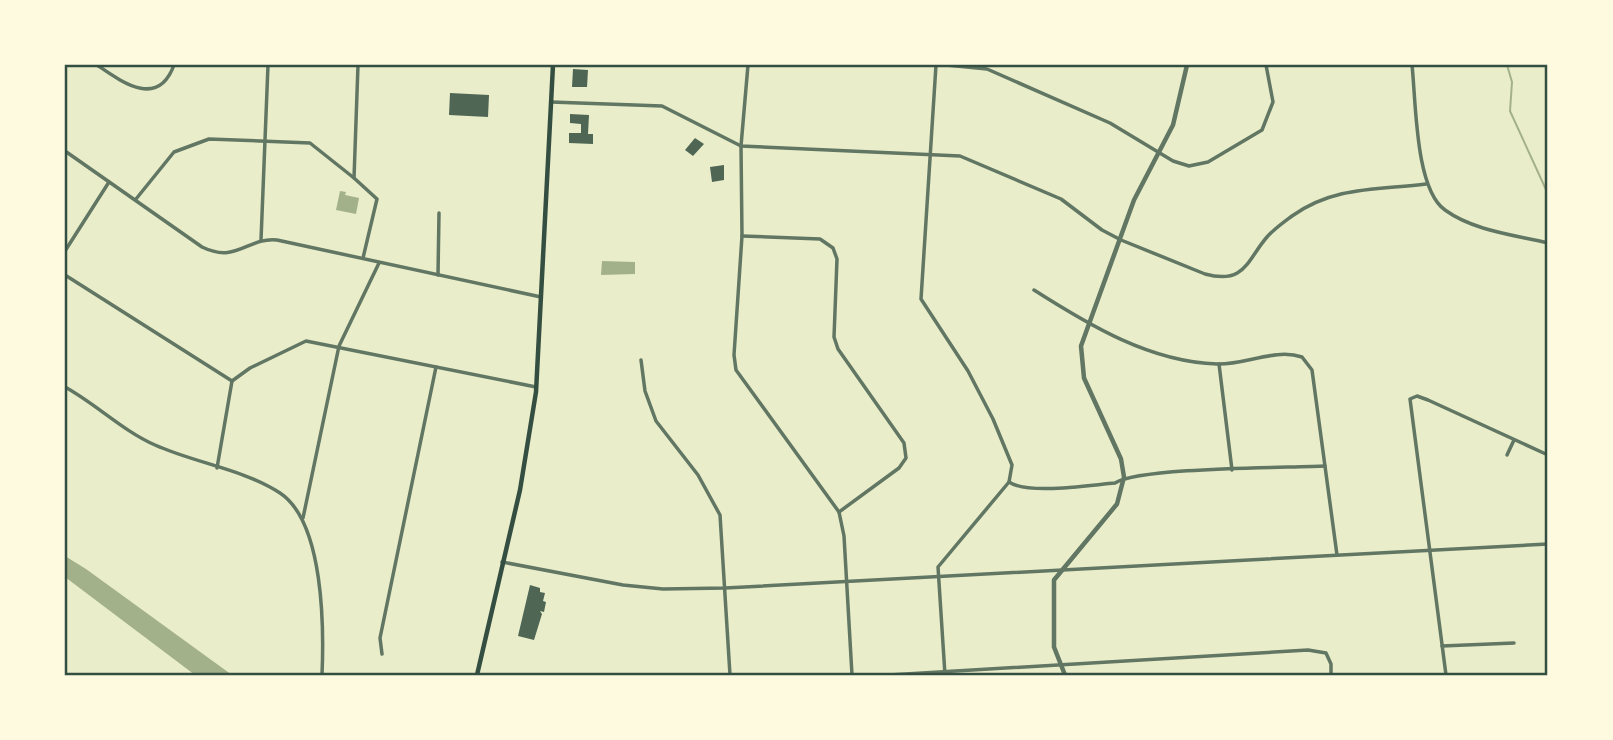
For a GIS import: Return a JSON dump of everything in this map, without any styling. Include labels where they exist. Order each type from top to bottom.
[{"type":"main road","points":[[477,675],[524,467],[536,387],[553,65]]},
{"type":"street","points":[[97,65],[121,81],[143,89],[160,84],[174,65]]},
{"type":"street","points":[[261,240],[268,65]]},
{"type":"street","points":[[354,178],[358,65]]},
{"type":"street","points":[[748,65],[741,146],[742,236],[734,355],[736,370],[839,512],[852,675]]},
{"type":"street","points":[[936,65],[933,154],[921,299],[968,371],[1012,464],[1009,482],[943,559],[939,576],[945,673]]},
{"type":"street","points":[[946,65],[987,69],[1110,123],[1178,164],[1200,166],[1262,130],[1273,102],[1266,65]]},
{"type":"street","points":[[1065,675],[1054,647],[1052,594],[1055,577],[1117,504],[1124,477],[1121,459],[1084,378],[1080,355],[1088,324],[1139,189],[1160,153],[1181,100],[1187,65]]},
{"type":"street","points":[[1412,65],[1426,184],[1437,203],[1464,220],[1548,243]]},
{"type":"street","points":[[550,102],[662,106],[741,146],[933,154],[973,160],[1061,199],[1102,230],[1121,240],[1205,274],[1233,275],[1251,263],[1274,230],[1326,196],[1426,184]]},
{"type":"street","points":[[136,199],[165,160],[186,146],[209,139],[310,144],[354,178],[377,200],[363,258]]},
{"type":"street","points":[[65,151],[202,247],[214,252],[239,252],[261,240],[277,240],[541,297]]},
{"type":"street","points":[[65,251],[110,182]]},
{"type":"street","points":[[438,275],[439,213]]},
{"type":"street","points":[[742,236],[820,239],[833,248],[837,259],[834,337],[838,349],[904,443],[905,458],[899,468],[839,512]]},
{"type":"street","points":[[323,675],[324,617],[302,520],[339,346],[379,263]]},
{"type":"street","points":[[65,275],[232,381]]},
{"type":"street","points":[[1034,290],[1088,324],[1163,355],[1219,364],[1282,354],[1302,357],[1312,370],[1337,555]]},
{"type":"street","points":[[232,381],[296,344],[306,341],[536,387]]},
{"type":"street","points":[[640,360],[649,407],[656,421],[698,475],[720,515],[730,675]]},
{"type":"street","points":[[1219,364],[1232,470]]},
{"type":"street","points":[[382,654],[380,638],[436,367]]},
{"type":"street","points":[[217,468],[232,381]]},
{"type":"street","points":[[65,387],[151,444],[279,493],[302,520]]},
{"type":"street","points":[[1446,675],[1410,399],[1417,396],[1429,400],[1548,455]]},
{"type":"street","points":[[1507,455],[1514,440]]},
{"type":"street","points":[[1009,482],[1017,487],[1115,483],[1124,477],[1326,466]]},
{"type":"street","points":[[502,562],[623,586],[663,589],[725,588],[1548,544]]},
{"type":"street","points":[[1442,646],[1514,643]]},
{"type":"street","points":[[889,675],[1322,650],[1329,657],[1331,675]]},
{"type":"shaded area","points":[[340,191],[359,198],[356,214],[336,210]]},
{"type":"shaded area","points":[[602,261],[635,262],[635,274],[601,275]]},
{"type":"shaded area","points":[[65,556],[232,675],[195,675],[65,577]]},
{"type":"building","points":[[573,69],[588,70],[587,87],[572,87]]},
{"type":"building","points":[[450,93],[489,95],[488,117],[449,115]]},
{"type":"building","points":[[570,114],[589,115],[588,134],[593,134],[593,144],[569,143],[569,133],[581,133],[581,124],[570,123]]},
{"type":"building","points":[[695,138],[704,144],[693,156],[685,150]]},
{"type":"building","points":[[724,165],[724,180],[712,182],[710,167]]},
{"type":"building","points":[[530,585],[545,593],[543,601],[546,602],[544,612],[540,611],[542,614],[534,640],[518,636]]},
{"type":"waterway","points":[[1507,65],[1512,82],[1510,111],[1548,194]]}]
